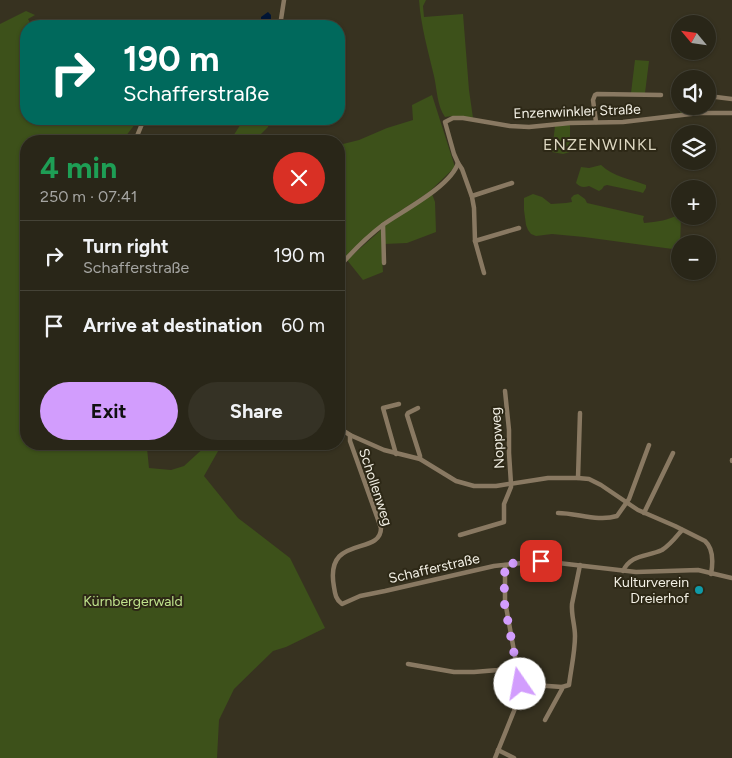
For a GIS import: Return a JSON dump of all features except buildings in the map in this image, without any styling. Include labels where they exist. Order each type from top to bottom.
[{"type":"street","points":[[281,20],[284,0]]},
{"type":"street","points":[[596,122],[593,100],[597,94],[661,95]]},
{"type":"street","points":[[716,97],[732,99]]},
{"type":"street","name":"Enzenwinkler Straße","points":[[458,163],[444,122],[453,118],[510,126],[524,126],[623,122],[700,113],[732,113]]},
{"type":"street","points":[[458,163],[472,196],[475,241],[484,272]]},
{"type":"street","points":[[345,260],[383,225],[432,193],[454,172],[458,163]]},
{"type":"street","points":[[472,196],[512,184]]},
{"type":"street","points":[[383,225],[384,263]]},
{"type":"street","points":[[475,241],[519,228]]},
{"type":"street","name":"Noppweg","points":[[505,391],[512,484]]},
{"type":"street","points":[[396,454],[383,408],[399,404]]},
{"type":"street","points":[[418,408],[408,413],[407,416],[420,459]]},
{"type":"street","points":[[578,478],[580,413]]},
{"type":"street","points":[[345,432],[384,450],[420,459],[461,483],[496,486],[548,478],[589,480],[601,485],[644,513],[705,542],[711,547],[711,574]]},
{"type":"street","name":"Schollenweg","points":[[342,604],[337,601],[333,586],[335,561],[341,554],[350,549],[375,542],[379,538],[381,531],[350,442],[350,435]]},
{"type":"street","points":[[558,513],[603,518],[614,517],[619,514],[632,492],[649,445]]},
{"type":"street","points":[[644,513],[673,454]]},
{"type":"street","points":[[460,535],[504,522],[504,504],[512,484]]},
{"type":"street","points":[[623,571],[633,559],[666,547],[682,530]]},
{"type":"street","name":"Schafferstraße","points":[[342,604],[360,596],[448,576],[505,564],[541,561],[623,571],[698,570],[732,578]]},
{"type":"street","points":[[495,758],[514,711],[520,684],[504,601],[505,564]]},
{"type":"street","points":[[520,684],[562,687],[569,685],[575,636],[571,610],[580,565]]},
{"type":"street","points":[[408,664],[454,672],[474,672],[498,670],[515,660]]},
{"type":"street","points":[[545,720],[562,687]]},
{"type":"street","points":[[498,750],[514,758]]},
{"type":"green space","points":[[419,0],[426,0],[423,6],[424,17],[463,14],[473,118],[445,117],[442,113],[423,29]]},
{"type":"green space","name":"Kürnbergerwald","points":[[26,11],[35,15],[29,20],[20,20],[20,125],[134,125],[127,135],[20,135],[20,450],[147,450],[149,468],[171,470],[184,466],[201,450],[219,450],[204,476],[238,518],[290,558],[325,628],[286,647],[273,651],[234,689],[219,720],[217,758],[0,758],[0,24]]},
{"type":"green space","points":[[635,60],[649,61],[645,93],[631,93]]},
{"type":"green space","points":[[432,95],[455,167],[429,192],[382,223],[345,257],[345,144],[413,120],[412,105]]},
{"type":"green space","points":[[240,125],[268,125],[260,135],[234,135]]},
{"type":"green space","points":[[570,125],[570,152],[563,154],[552,152],[555,126]]},
{"type":"green space","points":[[601,165],[617,175],[646,185],[646,188],[643,193],[607,185],[599,191],[589,186],[582,187],[576,183],[581,167],[589,168]]},
{"type":"green space","points":[[432,194],[435,202],[436,232],[407,243],[384,244],[384,226]]},
{"type":"green space","points":[[533,194],[542,197],[551,204],[566,203],[572,202],[571,198],[578,194],[587,203],[644,216],[644,223],[671,218],[671,225],[681,225],[680,235],[671,235],[671,249],[584,237],[552,234],[536,236],[531,234],[526,225],[524,198]]},
{"type":"green space","points":[[382,229],[383,272],[363,280],[347,260]]},
{"type":"water","points":[[268,12],[271,15],[271,20],[262,20],[261,17]]},
{"type":"place","name":"Kulturverein Dreierhof","points":[[699,590]]},
{"type":"district","name":"ENZENWINKL","points":[[600,144]]},
{"type":"route","points":[[520,684],[504,601],[505,564],[541,561]]}]
